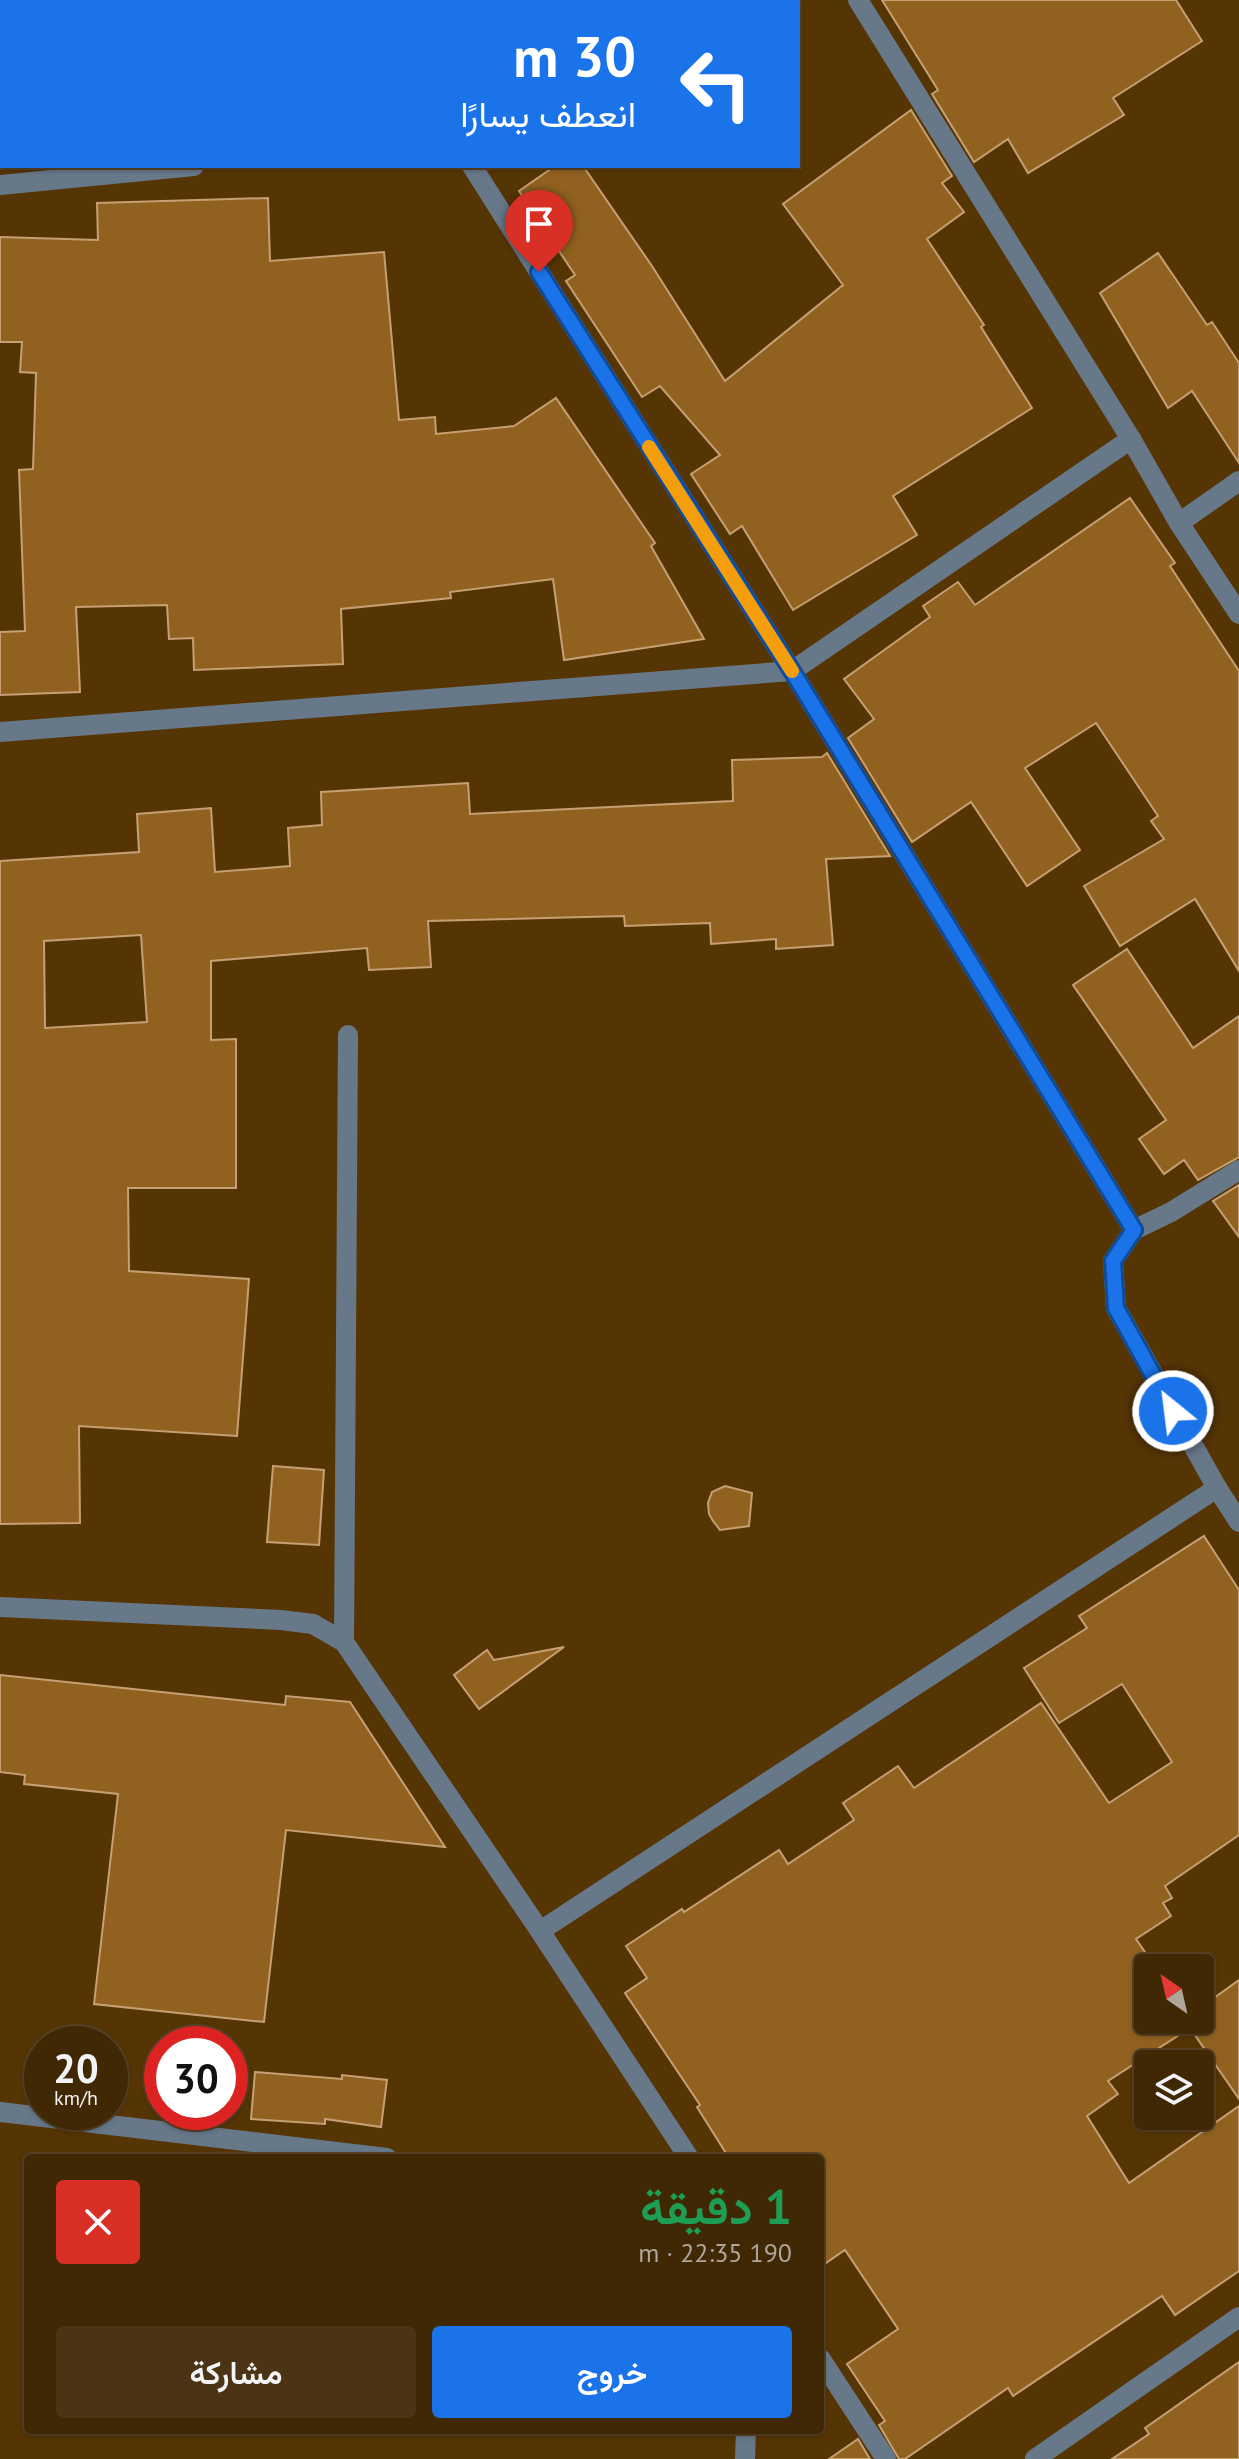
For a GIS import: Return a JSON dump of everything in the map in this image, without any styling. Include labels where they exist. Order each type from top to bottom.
[{"type":"street","points":[[858,0],[1131,439],[1179,523],[1239,614]]},
{"type":"street","points":[[0,185],[174,168]]},
{"type":"street","points":[[473,168],[792,671],[1134,1230]]},
{"type":"street","points":[[0,732],[792,671],[1131,439]]},
{"type":"street","points":[[1179,523],[1239,481]]},
{"type":"street","points":[[344,1642],[348,1035]]},
{"type":"street","points":[[1239,1170],[1171,1212],[1134,1230],[1113,1261],[1116,1308],[1239,1522]]},
{"type":"street","points":[[540,1931],[1217,1488]]},
{"type":"street","points":[[0,1607],[281,1620],[313,1624],[344,1642],[686,2154]]},
{"type":"street","points":[[0,2112],[353,2154]]},
{"type":"street","points":[[1035,2459],[1239,2317]]},
{"type":"street","points":[[824,2364],[886,2459]]},
{"type":"street","points":[[745,2459],[746,2434]]},
{"type":"building","points":[[882,0],[1176,0],[1202,41],[1113,98],[1124,115],[1028,173],[1008,139],[974,162],[932,94],[938,90]]},
{"type":"building","points":[[911,110],[952,176],[942,183],[964,212],[927,239],[984,325],[981,327],[1032,408],[893,496],[917,535],[793,610],[742,526],[730,534],[691,474],[720,455],[660,386],[642,397],[566,281],[575,275],[519,191],[552,168],[584,168],[652,266],[725,381],[843,285],[783,204]]},
{"type":"building","points":[[268,198],[270,261],[384,252],[399,420],[435,417],[436,434],[514,426],[556,398],[655,543],[651,546],[704,639],[564,660],[553,579],[450,592],[451,598],[341,609],[343,664],[194,670],[193,638],[169,639],[167,605],[76,607],[80,692],[0,695],[0,632],[25,631],[19,470],[33,469],[36,373],[20,372],[22,342],[0,342],[0,237],[98,240],[97,203]]},
{"type":"building","points":[[1158,253],[1207,325],[1212,322],[1239,363],[1239,463],[1192,391],[1168,408],[1100,293]]},
{"type":"building","points":[[1130,498],[1175,563],[1170,566],[1239,671],[1239,971],[1195,899],[1120,946],[1084,886],[1164,839],[1151,821],[1158,816],[1096,723],[1025,768],[1080,850],[1027,886],[971,802],[912,842],[848,738],[874,719],[844,679],[930,617],[923,606],[958,582],[975,605]]},
{"type":"building","points":[[827,753],[890,856],[826,859],[833,945],[776,949],[776,939],[711,944],[710,923],[625,926],[624,916],[428,921],[431,967],[369,970],[367,948],[211,961],[211,1040],[236,1039],[236,1188],[128,1188],[129,1271],[249,1279],[237,1436],[79,1426],[80,1523],[0,1524],[0,861],[139,852],[137,814],[211,808],[215,872],[290,866],[288,828],[322,825],[321,792],[468,783],[470,814],[733,801],[732,760],[822,757]],"holes":[[[141,935],[147,1022],[45,1028],[44,941]]]},
{"type":"building","points":[[1127,949],[1193,1048],[1239,1016],[1239,1157],[1198,1180],[1184,1160],[1164,1174],[1139,1139],[1166,1120],[1073,985]]},
{"type":"building","points":[[1239,1185],[1239,1237],[1213,1201]]},
{"type":"building","points":[[273,1466],[324,1470],[319,1545],[267,1542]]},
{"type":"building","points":[[725,1486],[752,1493],[749,1526],[720,1530],[713,1521],[708,1503],[712,1492]]},
{"type":"building","points":[[1204,1536],[1239,1590],[1239,1835],[1165,1886],[1172,1898],[1163,1903],[1171,1916],[1136,1939],[1146,1954],[1134,1954],[1134,2034],[1181,2034],[1156,2050],[1134,2050],[1134,2064],[1108,2081],[1118,2094],[1087,2116],[1129,2183],[1205,2130],[1214,2130],[1214,2124],[1239,2106],[1239,2271],[1175,2315],[1162,2296],[1013,2396],[1008,2388],[905,2459],[899,2459],[879,2425],[885,2421],[847,2364],[898,2329],[845,2250],[824,2264],[824,2154],[726,2154],[697,2107],[700,2105],[625,1993],[647,1978],[626,1946],[779,1850],[788,1864],[854,1820],[843,1803],[898,1766],[914,1788],[1041,1703],[1109,1803],[1172,1762],[1122,1684],[1059,1723],[1024,1668],[1087,1628],[1079,1616]]},
{"type":"building","points":[[564,1647],[479,1709],[454,1675],[487,1650],[494,1660]]},
{"type":"building","points":[[0,1675],[285,1705],[286,1696],[350,1702],[445,1847],[286,1830],[264,2022],[94,2004],[118,1794],[24,1784],[25,1775],[0,1772]]},
{"type":"building","points":[[1239,1980],[1239,2099],[1214,2063],[1214,2050],[1205,2050],[1194,2034],[1214,2034],[1214,1998]]},
{"type":"building","points":[[255,2072],[387,2080],[381,2127],[325,2119],[325,2124],[251,2119]]},
{"type":"building","points":[[1239,2362],[1239,2459],[1112,2459],[1149,2434],[1145,2428]]},
{"type":"building","points":[[858,2439],[870,2459],[829,2459]]},
{"type":"slow traffic","points":[[649,447],[792,671]]},
{"type":"route","points":[[539,272],[792,671],[1134,1230],[1113,1261],[1116,1308],[1173,1411]]}]
